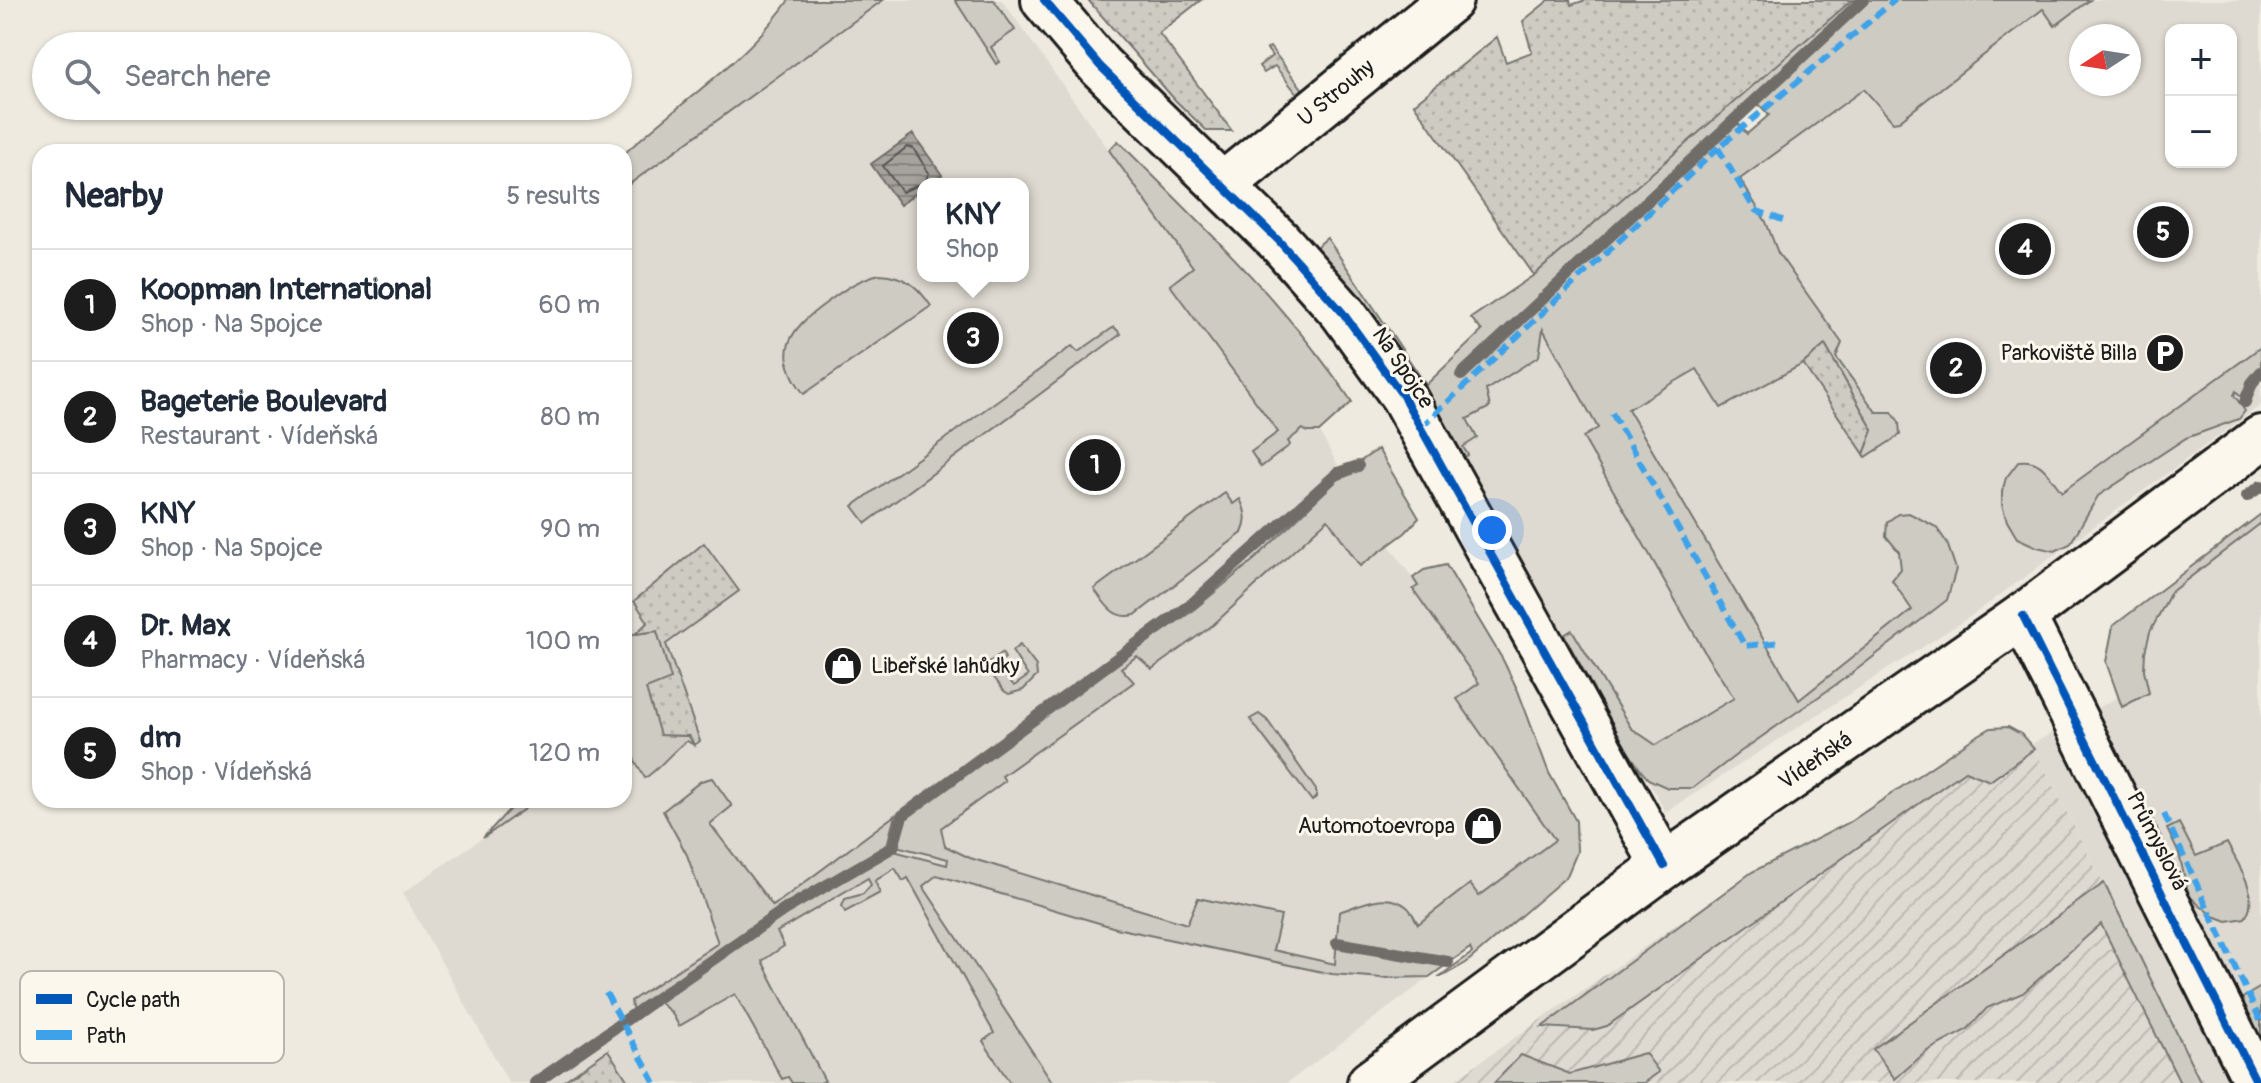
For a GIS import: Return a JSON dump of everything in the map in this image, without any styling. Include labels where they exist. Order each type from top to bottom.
[{"type":"street","name":"Na Spojce","points":[[1044,0],[1100,66],[1279,241],[1343,313],[1403,396],[1664,866]]},
{"type":"street","name":"U Strouhy","points":[[1223,185],[1450,0]]},
{"type":"street","name":"Vídeňská","points":[[1370,1083],[1664,866],[2023,616],[2261,438]]},
{"type":"street","name":"Průmyslová","points":[[2023,616],[2257,1083]]},
{"type":"shaded area","points":[[789,0],[883,0],[632,182],[632,147],[732,63]]},
{"type":"shaded area","points":[[884,0],[1002,0],[1188,261],[1316,425],[1354,495],[1549,773],[1568,809],[1557,883],[1287,1083],[509,1083],[403,893],[525,808],[632,808],[632,181]]},
{"type":"shaded area","points":[[955,0],[994,0],[1015,30],[991,47],[1000,62],[996,64]]},
{"type":"shaded area","points":[[1088,0],[1201,0],[1159,33],[1232,131],[1207,131],[1175,100]]},
{"type":"shaded area","points":[[1549,0],[1570,0],[1571,5],[1586,0],[1852,0],[1534,275],[1414,104],[1497,37],[1506,62],[1532,52],[1523,21]]},
{"type":"shaded area","points":[[1851,0],[2090,0],[2055,26],[2043,9],[1899,121],[1893,122],[1864,89],[1740,179],[1766,222],[1778,253],[1842,343],[1836,357],[1876,412],[1892,412],[1899,422],[1900,435],[1866,457],[1864,454],[1873,430],[1825,345],[1803,364],[1721,408],[1697,369],[1628,409],[1799,700],[1912,610],[1892,580],[1901,569],[1899,552],[1886,536],[1887,522],[1898,514],[1909,513],[1936,527],[1947,543],[1956,569],[1947,600],[1693,788],[1668,788],[1648,779],[1642,772],[1564,635],[1572,630],[1631,728],[1656,745],[1734,698],[1708,658],[1583,437],[1598,428],[1543,329],[1539,356],[1486,390],[1490,407],[1467,419],[1477,438],[1463,447],[1468,455],[1462,459],[1373,319],[1315,248],[1327,238],[1426,385],[1482,331],[1471,318],[1534,275]],"holes":[[[1755,100],[1769,115],[1747,134],[1735,120]]]},
{"type":"shaded area","points":[[2049,0],[2261,0],[2261,405],[1974,614],[1666,812],[1438,417],[1724,154],[1740,179],[1865,88],[1893,122]]},
{"type":"shaded area","points":[[1270,47],[1304,91],[1298,95],[1275,66],[1264,73],[1259,66],[1272,56],[1267,49]]},
{"type":"shaded area","points":[[1118,141],[1271,298],[1352,402],[1319,432],[1303,429],[1288,441],[1290,445],[1261,467],[1251,452],[1278,432],[1170,285],[1193,267],[1109,150]]},
{"type":"shaded area","points":[[880,274],[910,283],[931,306],[804,394],[794,379],[787,354],[794,333],[813,313],[839,294],[858,282]]},
{"type":"shaded area","points":[[1114,327],[1121,334],[866,523],[853,506],[1072,346],[1078,352]]},
{"type":"shaded area","points":[[1825,345],[1873,430],[1864,454],[1803,364]]},
{"type":"shaded area","points":[[2261,347],[2261,367],[2251,377],[2241,397],[2236,391],[2234,395],[2245,411],[2239,419],[2186,438],[2098,496],[2070,544],[2055,551],[2017,538],[2007,521],[2002,492],[2006,478],[2019,461],[2034,462],[2040,466],[2062,492]]},
{"type":"shaded area","points":[[1378,449],[1419,518],[1405,533],[1360,566],[1328,519],[1213,625],[1152,669],[1137,656],[1121,668],[1134,682],[1002,776],[1005,781],[941,828],[945,846],[970,858],[1187,924],[1198,898],[1281,916],[1273,950],[1335,964],[1339,912],[1374,900],[1391,900],[1407,907],[1418,924],[1470,884],[1479,896],[1555,840],[1457,699],[1479,683],[1413,589],[1418,586],[1413,578],[1424,570],[1446,565],[1503,660],[1549,773],[1576,821],[1577,852],[1567,876],[1466,963],[1440,976],[1472,953],[1470,948],[1429,977],[1382,978],[1332,974],[1116,928],[937,875],[923,886],[1053,1083],[1010,1083],[983,1041],[994,1033],[908,878],[903,881],[895,868],[875,881],[880,893],[845,912],[842,906],[845,899],[863,894],[871,885],[868,878],[777,932],[784,946],[762,961],[825,1081],[792,1083],[788,1077],[782,1079],[735,994],[679,1026],[672,1013],[659,1002],[634,1021],[631,1001],[718,943],[687,855],[663,811],[701,781],[712,778],[732,806],[710,824],[773,906],[895,815],[886,849],[947,865],[948,859],[896,846],[903,821],[1026,727],[1191,612],[1256,558],[1337,480],[1352,474],[1358,463]]},
{"type":"shaded area","points":[[1225,493],[1233,504],[1240,499],[1242,503],[1246,520],[1242,533],[1135,615],[1121,615],[1106,606],[1094,589]]},
{"type":"shaded area","points":[[2261,514],[2261,523],[2171,592],[2150,632],[2145,652],[2144,670],[2149,693],[2122,707],[2106,662],[2113,626]]},
{"type":"shaded area","points":[[2261,520],[2261,1083],[2205,1083],[2032,744],[2131,690],[2130,619]]},
{"type":"shaded area","points":[[704,543],[739,591],[666,644],[700,741],[694,745],[689,736],[660,735],[646,689],[671,679],[657,631],[635,634],[648,622],[634,601]]},
{"type":"shaded area","points":[[657,631],[672,680],[660,735],[689,736],[694,745],[687,741],[645,778],[632,756],[632,634]]},
{"type":"shaded area","points":[[1020,645],[1036,666],[1037,676],[1023,690],[1009,694],[985,665],[1002,653],[1005,658],[997,664],[1014,686],[1028,676],[1012,651]]},
{"type":"shaded area","points":[[1259,714],[1267,720],[1316,790],[1312,801],[1250,719]]},
{"type":"shaded area","points":[[2008,726],[2032,744],[2205,1083],[1450,1083],[1752,872],[1851,822],[1992,728]]},
{"type":"shaded area","points":[[2008,727],[2021,734],[2034,749],[1990,781],[1965,771],[1607,1026],[1593,1030],[1542,1027],[1752,872],[1850,822],[1975,737],[1991,728]]},
{"type":"shaded area","points":[[511,808],[526,808],[483,838]]},
{"type":"shaded area","points":[[2179,823],[2196,856],[2227,843],[2249,890],[2249,909],[2245,918],[2227,921],[2214,916],[2189,896],[2179,854],[2167,829]]},
{"type":"shaded area","points":[[2104,883],[2201,1083],[2180,1083],[2101,924],[2023,993],[1987,1008],[1968,1029],[1927,1051],[1895,1079],[1873,1049]]},
{"type":"shaded area","points":[[2261,987],[2261,1056],[2237,1005]]},
{"type":"shaded area","points":[[608,1050],[629,1083],[561,1083]]},
{"type":"shaded area","points":[[1645,1053],[1659,1072],[1644,1083],[1494,1083],[1521,1055],[1570,1074]]},
{"type":"water","points":[[913,134],[942,175],[938,178],[917,178],[917,192],[900,205],[871,164]]},
{"type":"waterway","points":[[1461,375],[1863,0]]},
{"type":"waterway","points":[[2245,402],[2252,383],[2261,372]]},
{"type":"waterway","points":[[535,1083],[784,910],[893,847],[902,816],[1195,601],[1338,473],[1358,466]]},
{"type":"waterway","points":[[2247,496],[2261,486]]},
{"type":"waterway","points":[[1337,943],[1448,962]]},
{"type":"marked path","points":[[1421,427],[1718,148],[1895,0]]},
{"type":"marked path","points":[[1718,148],[1755,210],[1785,221]]},
{"type":"marked path","points":[[1612,413],[1745,646],[1782,642]]},
{"type":"marked path","points":[[2164,814],[2261,1022]]},
{"type":"marked path","points":[[606,993],[655,1083]]},
{"type":"cycle path","points":[[1044,0],[1100,66],[1279,241],[1343,313],[1403,396],[1664,866]]},
{"type":"cycle path","points":[[2023,616],[2257,1083]]},
{"type":"place","name":"dm","points":[[2163,232]]},
{"type":"place","name":"Dr. Max","points":[[2025,249]]},
{"type":"place","name":"KNY","points":[[973,338]]},
{"type":"place","name":"Parkoviště Billa","points":[[2165,353]]},
{"type":"place","name":"Bageterie Boulevard","points":[[1956,368]]},
{"type":"place","name":"Koopman International","points":[[1095,465]]},
{"type":"place","name":"Libeřské lahůdky","points":[[843,666]]},
{"type":"place","name":"Automotoevropa","points":[[1483,826]]}]
